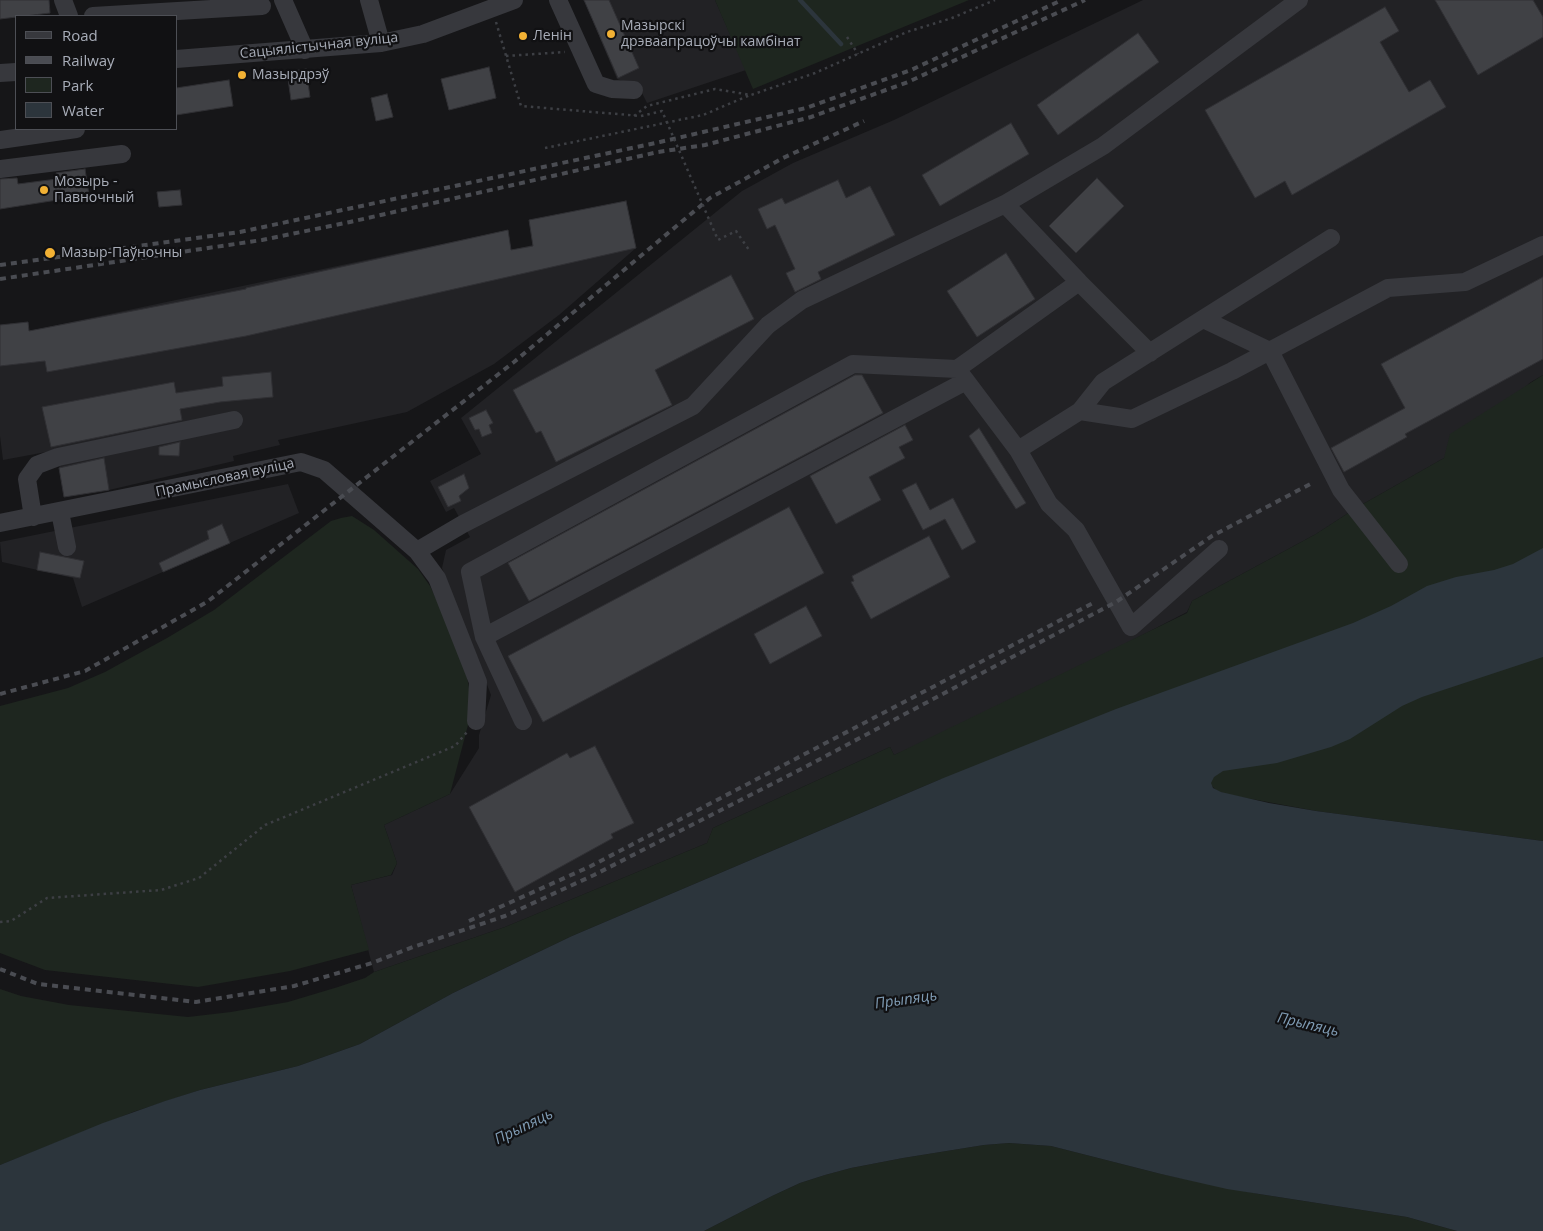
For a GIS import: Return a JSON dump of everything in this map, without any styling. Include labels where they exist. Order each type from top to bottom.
[{"type":"street","points":[[64,0],[69,15]]},
{"type":"street","points":[[283,0],[305,50]]},
{"type":"street","points":[[369,0],[381,43]]},
{"type":"street","name":"Сацыялістычная вуліца","points":[[178,59],[381,43],[423,34],[514,0]]},
{"type":"street","points":[[558,0],[596,84],[612,89],[634,90]]},
{"type":"street","points":[[417,551],[463,524],[693,406],[768,325],[802,300],[1005,204],[1103,146],[1299,0]]},
{"type":"street","points":[[111,15],[262,6]]},
{"type":"street","points":[[0,74],[15,72]]},
{"type":"street","points":[[0,140],[69,130]]},
{"type":"street","points":[[0,169],[122,154]]},
{"type":"street","points":[[1005,204],[1078,282],[1150,353]]},
{"type":"street","points":[[1018,450],[1080,411],[1103,382],[1331,238]]},
{"type":"street","points":[[1080,411],[1132,419],[1232,371],[1388,288],[1465,282],[1543,245]]},
{"type":"street","points":[[484,637],[961,375],[1078,282]]},
{"type":"street","points":[[1203,319],[1270,351],[1341,490],[1399,564]]},
{"type":"street","points":[[523,721],[484,637],[470,572],[853,364],[961,375],[1018,450],[1049,504],[1076,530],[1131,627],[1219,549]]},
{"type":"street","points":[[33,517],[27,479],[37,465],[58,457],[234,420]]},
{"type":"street","name":"Прамысловая вуліца","points":[[0,523],[301,462],[324,470],[417,551],[437,578],[478,682],[476,721]]},
{"type":"street","points":[[60,512],[67,547]]},
{"type":"path","points":[[545,148],[703,115],[751,95],[815,73],[907,32],[952,18],[995,0]]},
{"type":"path","points":[[492,9],[521,106],[634,116],[662,111],[718,240],[736,231],[749,250]]},
{"type":"path","points":[[847,37],[858,54]]},
{"type":"path","points":[[506,56],[581,50]]},
{"type":"path","points":[[634,116],[647,106],[714,89],[751,95]]},
{"type":"path","points":[[0,922],[10,922],[47,898],[161,890],[200,878],[265,825],[455,746],[476,721]]},
{"type":"shaded area","points":[[584,0],[715,0],[746,70],[647,103],[639,87],[617,79]]},
{"type":"shaded area","points":[[1143,0],[1543,0],[1543,375],[1531,382],[1444,458],[1356,508],[1316,534],[1192,601],[1187,612],[991,713],[894,755],[890,747],[713,828],[707,843],[505,927],[374,972],[351,885],[392,875],[397,863],[384,825],[450,794],[479,748],[479,735],[491,695],[442,568],[446,550],[470,537],[454,508],[446,512],[430,481],[481,454],[461,418],[742,191],[793,163],[894,120]]},
{"type":"shaded area","points":[[626,201],[636,248],[559,315],[494,364],[407,412],[278,440],[280,445],[233,456],[234,461],[109,490],[64,497],[57,450],[3,460],[0,436],[0,325],[28,322],[29,331],[508,230],[511,250],[533,245],[529,220]]},
{"type":"shaded area","points":[[288,484],[299,513],[82,607],[73,578],[2,562],[0,542]]},
{"type":"green space","points":[[715,0],[969,0],[753,89]]},
{"type":"green space","points":[[1543,375],[1543,841],[1316,811],[1225,794],[1212,786],[941,779],[572,936],[453,993],[360,1044],[298,1066],[200,1090],[133,1112],[0,1165],[0,989],[21,996],[69,1005],[188,1017],[231,1012],[288,1002],[338,987],[365,978],[374,972],[505,927],[707,843],[713,828],[890,747],[894,755],[1187,613],[1192,601],[1316,534],[1356,508],[1444,458],[1450,434]]},
{"type":"green space","points":[[352,516],[374,530],[418,569],[430,586],[447,622],[467,677],[470,693],[468,725],[450,794],[384,825],[397,863],[391,875],[351,885],[369,950],[290,971],[198,987],[45,970],[0,953],[0,706],[68,688],[105,672],[214,610],[331,521]]},
{"type":"green space","points":[[1009,1143],[1051,1146],[1161,1174],[1259,1194],[1407,1217],[1457,1231],[704,1231],[800,1183],[825,1175],[903,1158],[984,1145]]},
{"type":"water","name":"Прыпяць","points":[[1543,548],[1543,657],[1422,697],[1402,706],[1350,739],[1331,747],[1277,763],[1223,771],[1214,777],[1211,783],[1213,788],[1221,792],[1269,803],[1543,841],[1543,1231],[1457,1231],[1407,1217],[1227,1189],[1051,1146],[1009,1143],[984,1145],[903,1158],[825,1175],[800,1183],[704,1231],[0,1231],[0,1165],[103,1123],[165,1101],[200,1090],[298,1066],[360,1044],[453,993],[572,936],[941,779],[1116,709],[1353,623],[1391,606],[1427,586],[1456,577],[1494,570],[1513,564]]},
{"type":"building","points":[[0,0],[49,0],[50,13],[15,15],[15,17],[0,19]]},
{"type":"building","name":"Мазырскі дрэваапрацоўчы камбінат","points":[[584,0],[609,0],[639,68],[618,78]]},
{"type":"building","points":[[1435,0],[1533,0],[1543,17],[1543,37],[1478,75]]},
{"type":"building","points":[[1385,7],[1399,31],[1380,42],[1409,92],[1430,80],[1446,107],[1292,195],[1285,181],[1255,198],[1205,110]]},
{"type":"building","points":[[1138,33],[1159,62],[1058,135],[1037,105]]},
{"type":"building","points":[[489,67],[496,98],[449,110],[441,79]]},
{"type":"building","points":[[306,69],[310,97],[291,100],[287,72]]},
{"type":"building","points":[[229,80],[233,106],[178,115],[178,88]]},
{"type":"building","points":[[387,94],[393,117],[376,121],[371,98]]},
{"type":"building","points":[[1011,123],[1029,154],[940,206],[922,175]]},
{"type":"building","name":"Мозырь - Павночный","points":[[85,169],[89,195],[0,209],[0,179],[17,178],[18,184],[57,179],[56,173]]},
{"type":"building","points":[[1097,178],[1124,206],[1076,253],[1049,226]]},
{"type":"building","points":[[838,180],[846,198],[870,186],[895,235],[818,272],[821,279],[795,292],[786,273],[795,269],[775,225],[767,229],[758,209],[782,198],[785,204]]},
{"type":"building","points":[[180,190],[182,205],[159,207],[157,192]]},
{"type":"building","points":[[626,201],[636,248],[246,336],[47,372],[45,361],[0,366],[0,325],[28,322],[29,331],[246,289],[508,230],[511,250],[533,246],[529,220]]},
{"type":"building","points":[[1006,253],[1035,299],[977,337],[947,291]]},
{"type":"building","points":[[731,275],[754,319],[655,370],[672,405],[556,462],[541,431],[536,433],[513,390]]},
{"type":"building","points":[[1543,277],[1543,359],[1405,434],[1407,437],[1344,472],[1331,448],[1405,408],[1381,364]]},
{"type":"building","points":[[271,372],[273,397],[220,402],[180,409],[182,420],[51,447],[42,407],[174,382],[176,393],[223,386],[222,377]]},
{"type":"building","points":[[855,375],[862,375],[883,413],[529,601],[508,563]]},
{"type":"building","points":[[486,410],[493,423],[489,425],[492,433],[482,437],[479,429],[475,430],[469,418]]},
{"type":"building","points":[[905,425],[913,440],[899,447],[905,458],[869,477],[881,500],[836,524],[810,476]]},
{"type":"building","points":[[979,428],[1026,503],[1016,509],[969,436]]},
{"type":"building","points":[[180,442],[179,456],[159,455],[159,447]]},
{"type":"building","points":[[104,458],[109,490],[64,497],[59,468]]},
{"type":"building","points":[[464,474],[469,488],[459,496],[461,501],[448,507],[438,487]]},
{"type":"building","points":[[916,483],[930,510],[953,498],[976,542],[962,550],[945,519],[923,530],[902,490]]},
{"type":"building","points":[[789,507],[824,573],[543,722],[508,656]]},
{"type":"building","points":[[222,524],[230,543],[163,572],[159,563],[209,539],[207,531]]},
{"type":"building","points":[[929,536],[950,577],[871,619],[851,582],[854,581],[852,576]]},
{"type":"building","points":[[40,552],[84,561],[80,578],[37,570]]},
{"type":"building","points":[[806,606],[822,636],[770,664],[754,634]]},
{"type":"building","points":[[595,746],[634,823],[611,834],[613,838],[515,892],[469,807],[567,753],[570,758]]},
{"type":"waterway","points":[[800,0],[841,44]]},
{"type":"railway","points":[[0,265],[240,232],[660,142],[806,108],[911,70],[1062,0]]},
{"type":"railway","points":[[0,279],[262,240],[350,222],[658,152],[705,145],[811,117],[908,82],[1085,0]]},
{"type":"railway","points":[[0,694],[85,671],[207,602],[514,362],[710,198],[783,158],[864,121]]},
{"type":"railway","points":[[0,969],[38,984],[196,1002],[294,986],[372,963],[505,916],[594,875],[807,766],[1116,602],[1212,536],[1314,482]]},
{"type":"railway","points":[[469,921],[591,866],[1095,602]]},
{"type":"place","name":"Мазырскі дрэваапрацоўчы камбінат","points":[[611,34]]},
{"type":"place","name":"Ленін","points":[[523,36]]},
{"type":"place","name":"Мазырдрэў","points":[[242,75]]},
{"type":"place","name":"Мозырь - Павночный","points":[[44,190]]},
{"type":"place","name":"Мазыр-Паўночны","points":[[50,253]]}]
